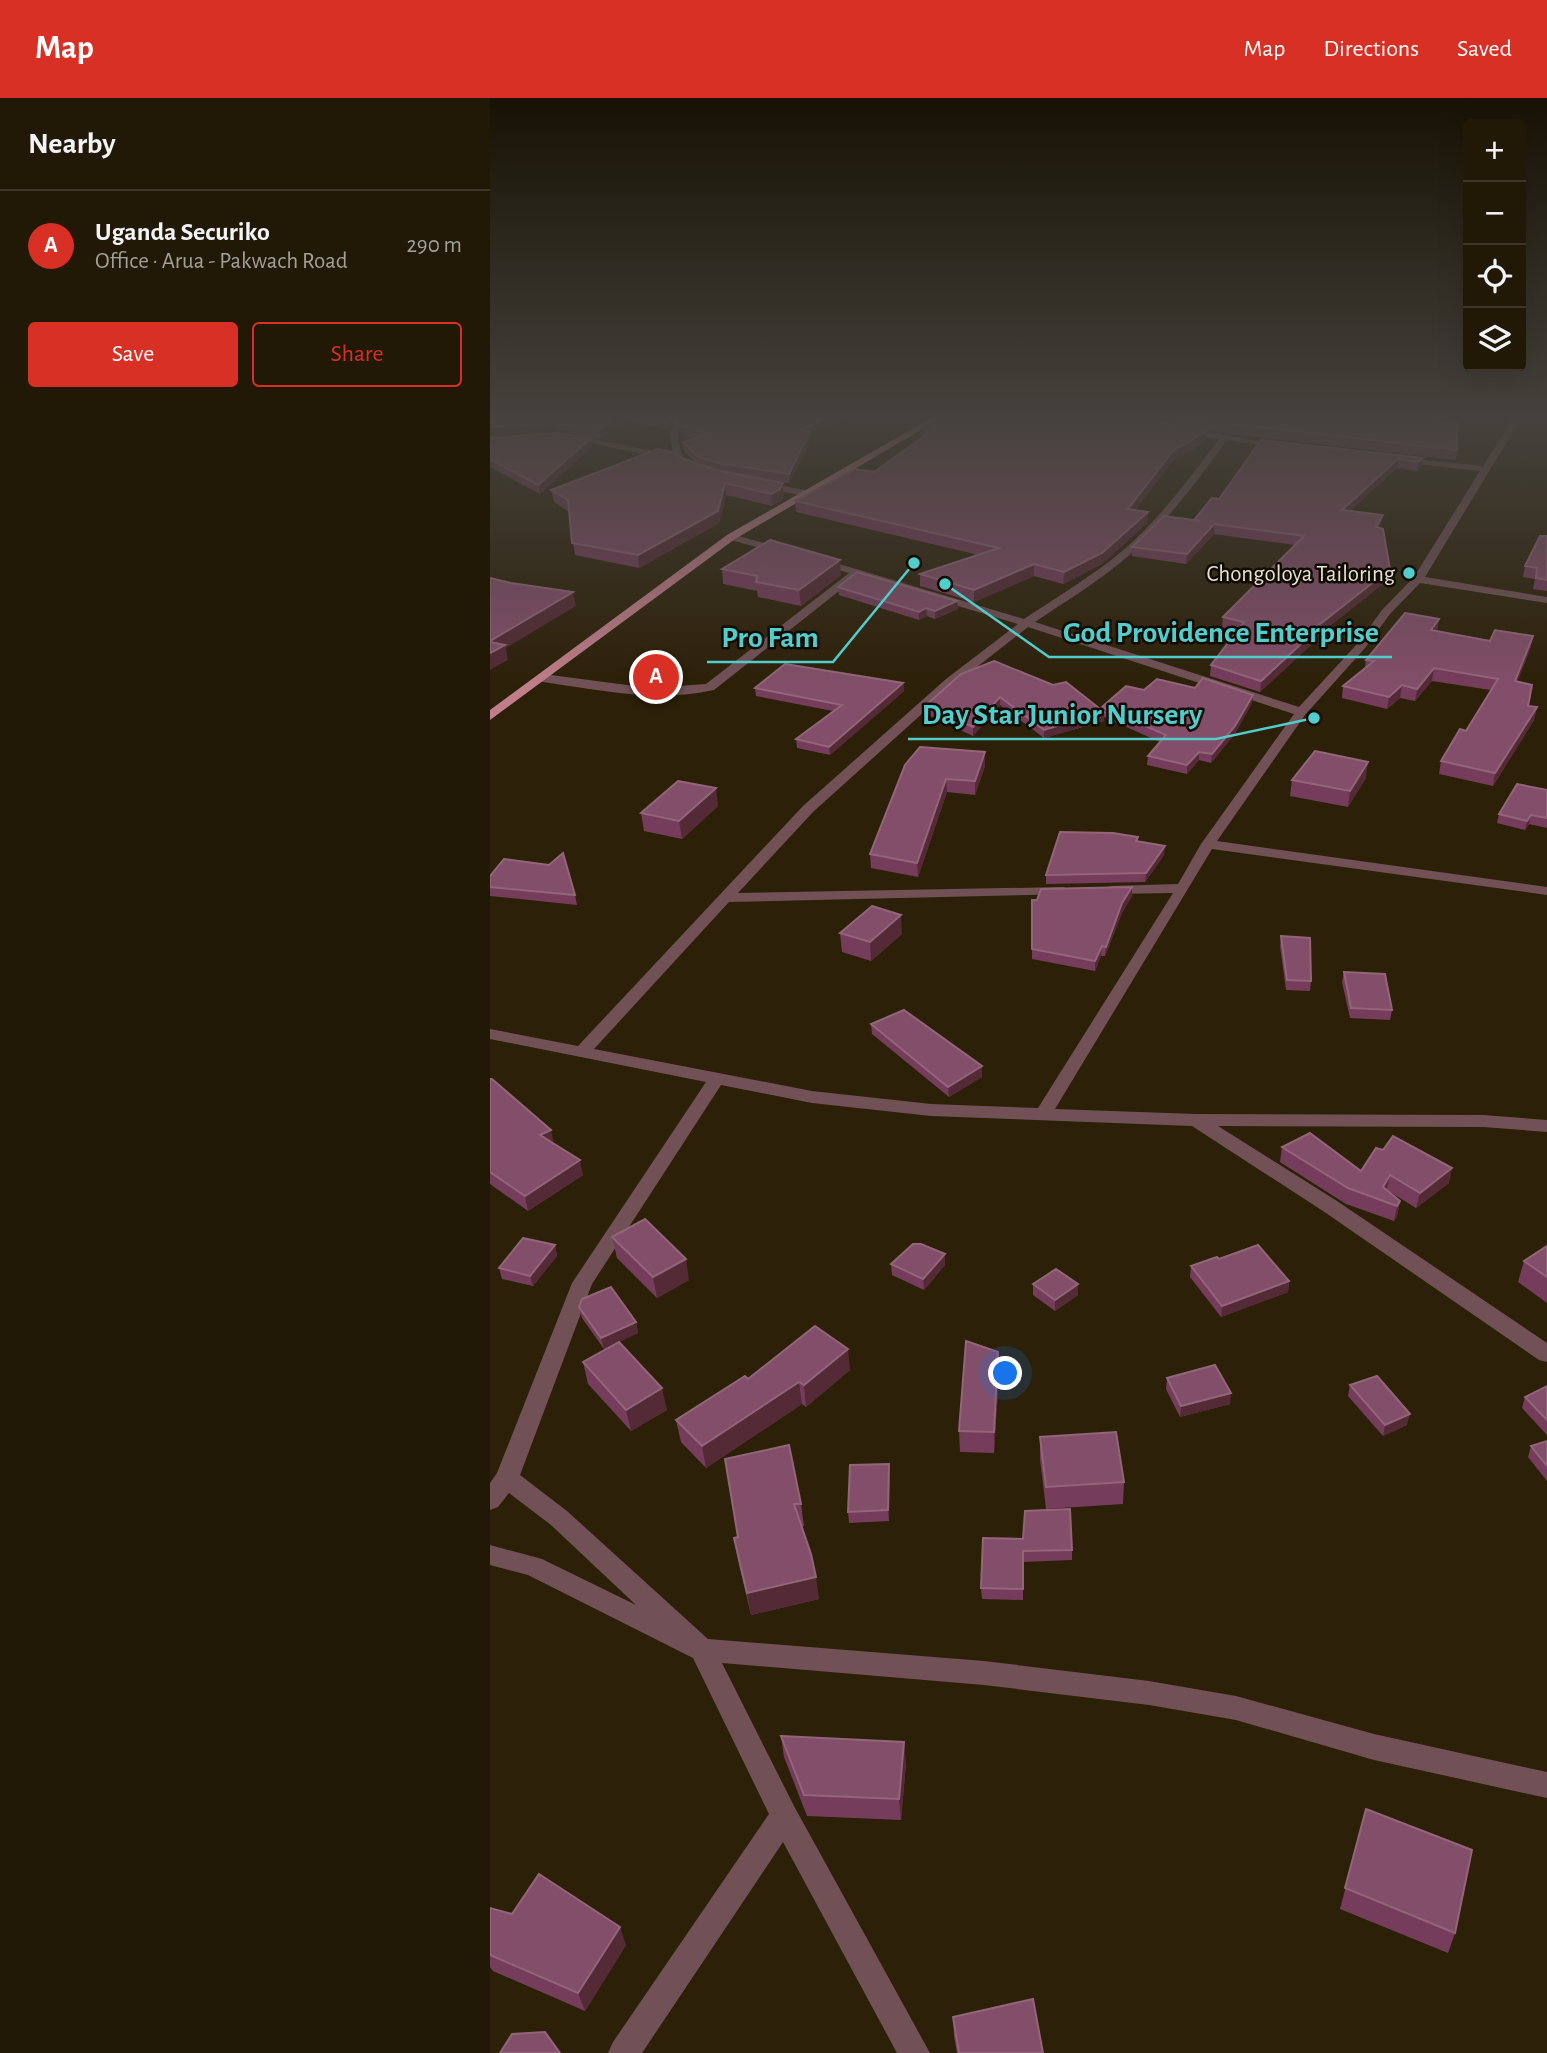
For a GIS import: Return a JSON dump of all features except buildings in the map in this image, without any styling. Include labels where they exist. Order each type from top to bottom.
[{"type":"main road","points":[[490,716],[732,537],[786,504]]},
{"type":"street","points":[[582,1052],[808,809],[950,682],[1026,622],[1115,562],[1145,535],[1172,504]]},
{"type":"street","points":[[1043,1114],[1208,844],[1301,712],[1361,646],[1386,612],[1418,579],[1463,504]]},
{"type":"street","points":[[732,537],[794,554]]},
{"type":"street","points":[[807,558],[1026,622],[1301,712]]},
{"type":"street","points":[[543,678],[669,693],[692,692],[709,687],[858,571]]},
{"type":"street","points":[[1418,579],[1547,600]]},
{"type":"street","points":[[1208,844],[1547,891]]},
{"type":"street","points":[[725,898],[1183,888]]},
{"type":"street","points":[[490,1034],[812,1097],[931,1110],[1196,1120],[1483,1121],[1547,1126]]},
{"type":"street","points":[[490,1500],[507,1478],[582,1283],[717,1077]]},
{"type":"street","points":[[1196,1120],[1330,1206],[1547,1354]]},
{"type":"street","points":[[507,1478],[559,1518],[702,1650],[784,1816],[914,2053]]},
{"type":"street","points":[[490,1555],[533,1566],[702,1650],[984,1673],[1149,1693],[1236,1708],[1374,1747],[1547,1785]]},
{"type":"street","points":[[624,2053],[784,1816]]},
{"type":"place","name":"Pro Fam","points":[[914,563]]},
{"type":"place","name":"Chongoloya Tailoring","points":[[1409,573]]},
{"type":"place","name":"God Providence Enterprise","points":[[945,584]]},
{"type":"place","name":"Uganda Securiko","points":[[656,677]]},
{"type":"place","name":"Day Star Junior Nursery","points":[[1314,718]]}]
